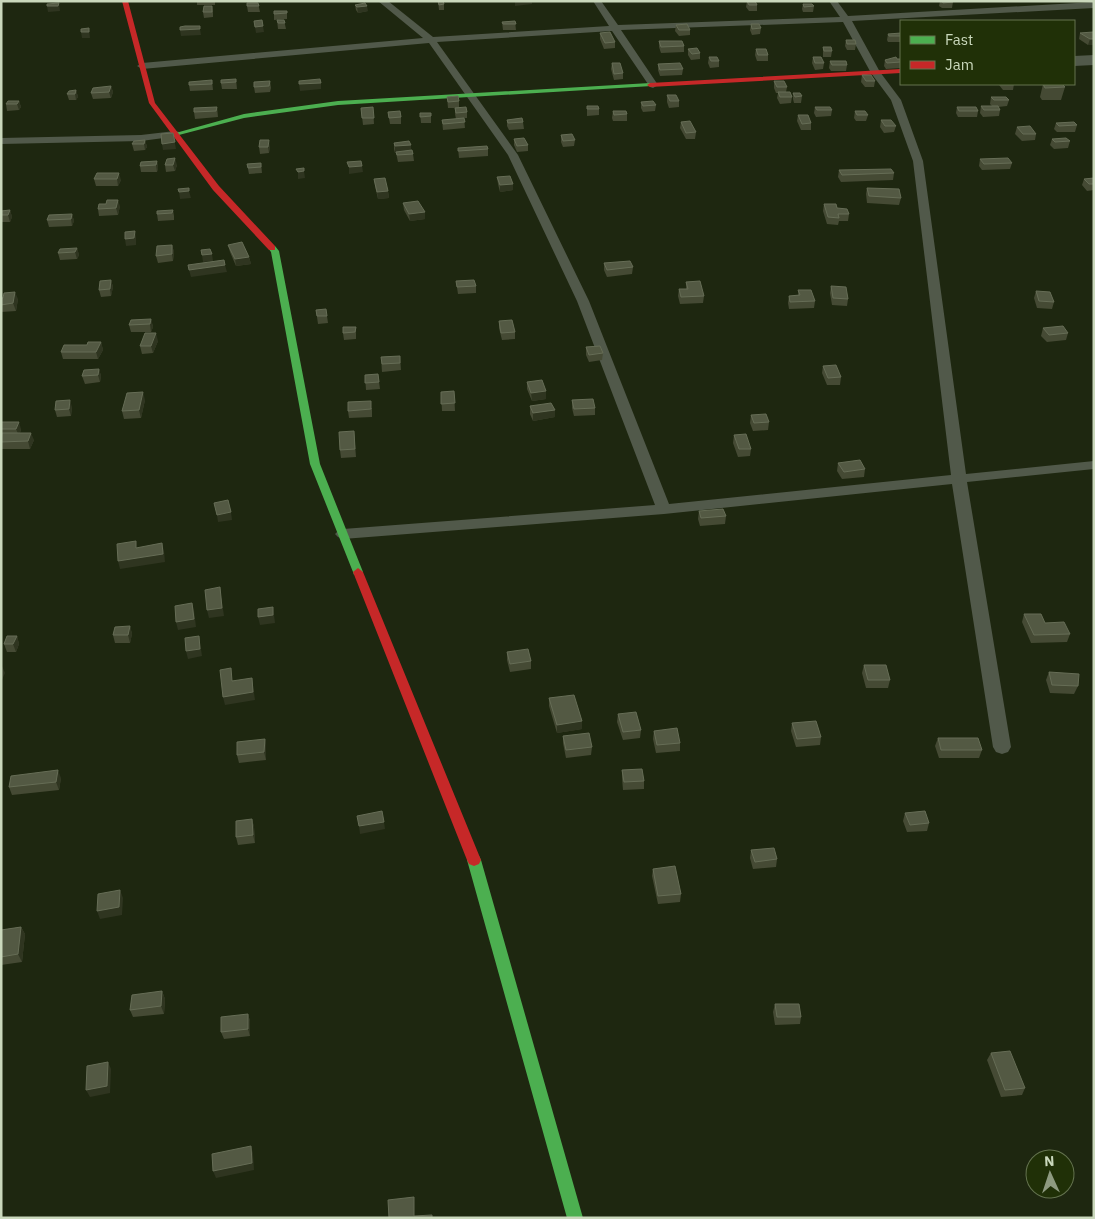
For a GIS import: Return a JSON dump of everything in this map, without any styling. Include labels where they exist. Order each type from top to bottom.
[{"type":"street","points":[[125,1],[152,103],[216,188],[275,252],[316,464],[475,864],[575,1218]]},
{"type":"street","points":[[1075,61],[1094,60]]},
{"type":"street","points":[[175,134],[244,116],[338,102],[900,72]]},
{"type":"lane","points":[[382,1],[432,40],[513,155],[583,301],[664,509]]},
{"type":"lane","points":[[597,1],[653,85]]},
{"type":"lane","points":[[833,1],[846,19],[876,73],[896,100],[918,161],[959,479],[1002,747]]},
{"type":"lane","points":[[142,66],[432,40],[615,28],[846,19],[1094,5]]},
{"type":"lane","points":[[1,140],[141,138],[175,134]]},
{"type":"lane","points":[[343,534],[664,509],[1094,465]]},
{"type":"building","points":[[438,1],[443,1],[444,4],[439,5]]},
{"type":"building","points":[[747,1],[755,1],[757,5],[749,5]]},
{"type":"building","points":[[59,3],[58,6],[47,6],[47,4]]},
{"type":"building","points":[[247,3],[258,3],[259,6],[247,6]]},
{"type":"building","points":[[365,3],[367,6],[357,7],[355,5]]},
{"type":"building","points":[[803,4],[812,4],[814,6],[804,7]]},
{"type":"building","points":[[204,6],[212,6],[212,12],[203,12]]},
{"type":"building","points":[[274,11],[287,11],[287,13],[274,14]]},
{"type":"building","points":[[262,20],[263,26],[255,27],[254,21]]},
{"type":"building","points":[[277,20],[284,20],[285,23],[278,23]]},
{"type":"building","points":[[515,21],[516,24],[503,24],[502,22]]},
{"type":"building","points":[[687,24],[690,30],[679,30],[676,25]]},
{"type":"building","points":[[751,24],[759,24],[761,28],[752,29]]},
{"type":"building","points":[[200,26],[200,29],[180,30],[180,27]]},
{"type":"building","points":[[89,28],[89,32],[81,32],[81,29]]},
{"type":"building","points":[[610,32],[615,42],[605,43],[600,33]]},
{"type":"building","points":[[1094,32],[1094,39],[1090,39],[1080,33]]},
{"type":"building","points":[[900,33],[900,36],[889,36],[888,34]]},
{"type":"building","points":[[846,40],[855,40],[856,44],[847,44]]},
{"type":"building","points":[[659,41],[682,41],[684,46],[661,47]]},
{"type":"building","points":[[823,47],[831,47],[832,51],[824,51]]},
{"type":"building","points":[[697,48],[700,53],[692,54],[688,49]]},
{"type":"building","points":[[756,49],[766,49],[768,55],[758,55]]},
{"type":"building","points":[[709,57],[717,57],[719,61],[711,61]]},
{"type":"building","points":[[813,57],[821,57],[824,63],[815,63]]},
{"type":"building","points":[[896,57],[900,59],[900,62],[887,63],[885,60]]},
{"type":"building","points":[[830,61],[846,61],[847,65],[832,65]]},
{"type":"building","points":[[612,63],[620,63],[623,73],[614,74]]},
{"type":"building","points":[[680,63],[683,69],[660,70],[658,64]]},
{"type":"building","points":[[862,75],[871,75],[875,81],[866,81]]},
{"type":"building","points":[[236,79],[236,82],[221,83],[221,80]]},
{"type":"building","points":[[320,79],[321,83],[299,84],[299,81]]},
{"type":"building","points":[[212,80],[212,84],[189,85],[189,82]]},
{"type":"building","points":[[270,81],[269,86],[254,87],[254,82]]},
{"type":"building","points":[[774,81],[784,81],[787,87],[777,87]]},
{"type":"building","points":[[1044,85],[1063,85],[1065,87],[1045,88]]},
{"type":"building","points":[[111,86],[109,92],[91,93],[93,88]]},
{"type":"building","points":[[76,90],[75,94],[67,94],[69,91]]},
{"type":"building","points":[[778,92],[790,92],[792,97],[780,97]]},
{"type":"building","points":[[793,93],[800,93],[802,96],[795,97]]},
{"type":"building","points":[[667,95],[676,95],[679,101],[670,101]]},
{"type":"building","points":[[458,96],[459,101],[448,102],[447,97]]},
{"type":"building","points":[[991,97],[1006,97],[1009,100],[994,100]]},
{"type":"building","points":[[8,101],[19,101],[17,104],[6,104]]},
{"type":"building","points":[[653,101],[656,105],[643,106],[641,102]]},
{"type":"building","points":[[587,106],[598,106],[599,109],[587,109]]},
{"type":"building","points":[[981,106],[998,106],[1000,110],[984,110]]},
{"type":"building","points":[[217,107],[216,111],[194,112],[194,108]]},
{"type":"building","points":[[373,107],[374,118],[362,118],[361,108]]},
{"type":"building","points":[[466,107],[467,112],[456,113],[455,108]]},
{"type":"building","points":[[815,107],[830,107],[832,110],[817,110]]},
{"type":"building","points":[[957,107],[976,107],[978,111],[959,111]]},
{"type":"building","points":[[400,111],[401,117],[389,118],[388,112]]},
{"type":"building","points":[[613,111],[626,111],[627,114],[614,115]]},
{"type":"building","points":[[855,111],[865,111],[868,115],[857,115]]},
{"type":"building","points":[[420,113],[431,113],[431,116],[420,117]]},
{"type":"building","points":[[798,115],[808,115],[811,123],[802,124]]},
{"type":"building","points":[[464,118],[465,122],[443,124],[442,120]]},
{"type":"building","points":[[522,118],[523,122],[508,123],[507,120]]},
{"type":"building","points":[[881,120],[891,120],[896,126],[885,126]]},
{"type":"building","points":[[690,121],[696,132],[686,133],[681,122]]},
{"type":"building","points":[[1074,122],[1077,125],[1059,126],[1056,123]]},
{"type":"building","points":[[1030,126],[1036,134],[1023,134],[1017,127]]},
{"type":"building","points":[[173,133],[175,142],[162,144],[161,134]]},
{"type":"building","points":[[572,134],[575,140],[563,141],[561,135]]},
{"type":"building","points":[[524,138],[528,145],[517,146],[514,139]]},
{"type":"building","points":[[1066,138],[1070,141],[1055,142],[1052,139]]},
{"type":"building","points":[[145,140],[144,144],[132,144],[134,141]]},
{"type":"building","points":[[260,140],[269,140],[268,147],[259,147]]},
{"type":"building","points":[[409,141],[411,145],[395,146],[394,143]]},
{"type":"building","points":[[487,146],[488,149],[458,151],[458,148]]},
{"type":"building","points":[[412,150],[413,154],[397,155],[396,152]]},
{"type":"building","points":[[175,158],[173,165],[165,165],[167,159]]},
{"type":"building","points":[[1008,158],[1012,163],[984,164],[980,159]]},
{"type":"building","points":[[157,161],[156,165],[140,166],[141,162]]},
{"type":"building","points":[[361,161],[362,166],[349,167],[347,162]]},
{"type":"building","points":[[261,163],[261,167],[248,168],[247,164]]},
{"type":"building","points":[[304,168],[304,171],[298,172],[296,169]]},
{"type":"building","points":[[891,169],[894,173],[842,175],[839,170]]},
{"type":"building","points":[[97,173],[119,173],[117,179],[94,179]]},
{"type":"building","points":[[510,176],[513,184],[500,185],[497,177]]},
{"type":"building","points":[[385,178],[388,191],[377,192],[374,179]]},
{"type":"building","points":[[1094,178],[1094,184],[1089,184],[1084,179]]},
{"type":"building","points":[[189,188],[189,191],[179,192],[178,189]]},
{"type":"building","points":[[867,188],[899,189],[901,198],[869,196]]},
{"type":"building","points":[[107,200],[118,200],[116,208],[98,209],[99,204],[106,204]]},
{"type":"building","points":[[418,201],[425,212],[409,214],[403,203]]},
{"type":"building","points":[[824,204],[836,204],[837,208],[847,209],[849,214],[838,214],[839,218],[828,217]]},
{"type":"building","points":[[10,210],[8,215],[1,215],[1,211]]},
{"type":"building","points":[[173,210],[172,213],[157,214],[157,211]]},
{"type":"building","points":[[72,214],[71,219],[47,220],[49,215]]},
{"type":"building","points":[[135,231],[134,238],[125,239],[125,232]]},
{"type":"building","points":[[242,242],[249,257],[235,259],[228,245]]},
{"type":"building","points":[[172,245],[172,254],[156,256],[157,246]]},
{"type":"building","points":[[77,248],[75,252],[58,253],[60,249]]},
{"type":"building","points":[[210,249],[212,254],[202,255],[201,250]]},
{"type":"building","points":[[224,260],[225,265],[189,270],[188,265]]},
{"type":"building","points":[[630,261],[633,267],[607,270],[604,263]]},
{"type":"building","points":[[111,280],[110,289],[99,290],[100,281]]},
{"type":"building","points":[[474,280],[476,286],[457,287],[456,281]]},
{"type":"building","points":[[700,281],[704,296],[681,297],[679,289],[688,289],[686,282]]},
{"type":"building","points":[[831,286],[846,287],[848,299],[833,298]]},
{"type":"building","points":[[798,290],[811,290],[815,301],[790,302],[789,296],[800,295]]},
{"type":"building","points":[[1036,291],[1050,292],[1054,302],[1039,301]]},
{"type":"building","points":[[15,292],[13,303],[1,305],[1,298],[3,298],[4,293]]},
{"type":"building","points":[[326,309],[327,316],[317,316],[316,310]]},
{"type":"building","points":[[151,319],[150,324],[129,325],[131,320]]},
{"type":"building","points":[[512,320],[515,332],[501,333],[499,321]]},
{"type":"building","points":[[1063,326],[1068,333],[1049,335],[1043,328]]},
{"type":"building","points":[[343,327],[356,327],[355,332],[343,333]]},
{"type":"building","points":[[145,333],[156,333],[151,346],[140,346]]},
{"type":"building","points":[[88,342],[101,342],[96,352],[61,352],[64,345],[87,345]]},
{"type":"building","points":[[600,346],[603,353],[589,355],[586,347]]},
{"type":"building","points":[[400,356],[400,363],[382,364],[381,357]]},
{"type":"building","points":[[836,365],[841,377],[828,378],[823,366]]},
{"type":"building","points":[[99,369],[98,375],[82,376],[84,370]]},
{"type":"building","points":[[378,374],[379,382],[365,383],[365,375]]},
{"type":"building","points":[[542,380],[546,391],[531,393],[527,382]]},
{"type":"building","points":[[454,391],[455,403],[441,404],[441,392]]},
{"type":"building","points":[[143,392],[139,410],[122,411],[127,393]]},
{"type":"building","points":[[593,399],[595,408],[574,409],[572,400]]},
{"type":"building","points":[[70,400],[69,409],[55,410],[56,401]]},
{"type":"building","points":[[371,401],[371,409],[348,411],[348,402]]},
{"type":"building","points":[[551,403],[555,410],[533,413],[530,406]]},
{"type":"building","points":[[766,414],[769,422],[754,423],[751,415]]},
{"type":"building","points":[[1,422],[19,422],[16,429],[1,429]]},
{"type":"building","points":[[354,431],[355,449],[340,450],[339,432]]},
{"type":"building","points":[[2,433],[31,433],[28,441],[1,442]]},
{"type":"building","points":[[746,434],[751,449],[739,449],[734,435]]},
{"type":"building","points":[[860,460],[865,469],[844,472],[838,463]]},
{"type":"building","points":[[228,500],[231,512],[217,515],[214,503]]},
{"type":"building","points":[[723,509],[726,516],[701,518],[699,511]]},
{"type":"building","points":[[136,541],[136,548],[162,543],[163,554],[118,561],[117,544]]},
{"type":"building","points":[[220,587],[222,608],[207,610],[205,590]]},
{"type":"building","points":[[192,603],[194,619],[176,622],[175,606]]},
{"type":"building","points":[[273,607],[273,615],[258,617],[258,609]]},
{"type":"building","points":[[1024,614],[1041,614],[1045,623],[1064,622],[1070,634],[1034,635]]},
{"type":"building","points":[[130,626],[128,635],[113,635],[115,627]]},
{"type":"building","points":[[7,636],[17,636],[13,644],[4,644]]},
{"type":"building","points":[[199,636],[200,649],[186,651],[185,638]]},
{"type":"building","points":[[528,649],[531,661],[510,664],[507,652]]},
{"type":"building","points":[[864,665],[886,665],[890,680],[868,680]]},
{"type":"building","points":[[231,668],[232,681],[252,678],[253,692],[223,697],[220,670]]},
{"type":"building","points":[[1049,672],[1079,674],[1078,686],[1052,685]]},
{"type":"building","points":[[574,695],[582,721],[557,725],[549,698]]},
{"type":"building","points":[[636,712],[641,730],[623,732],[618,714]]},
{"type":"building","points":[[816,721],[821,737],[797,739],[792,723]]},
{"type":"building","points":[[677,728],[680,743],[657,745],[654,731]]},
{"type":"building","points":[[589,733],[592,747],[566,750],[563,736]]},
{"type":"building","points":[[938,738],[978,738],[982,750],[941,750]]},
{"type":"building","points":[[265,739],[264,752],[237,755],[237,742]]},
{"type":"building","points":[[642,769],[644,781],[624,782],[622,770]]},
{"type":"building","points":[[58,770],[56,782],[9,787],[11,776]]},
{"type":"building","points":[[382,811],[384,822],[359,826],[357,816]]},
{"type":"building","points":[[925,811],[929,823],[910,825],[905,813]]},
{"type":"building","points":[[252,819],[253,835],[236,837],[236,821]]},
{"type":"building","points":[[774,848],[777,859],[755,862],[751,850]]},
{"type":"building","points":[[675,866],[681,894],[658,896],[653,869]]},
{"type":"building","points":[[120,890],[119,907],[97,911],[98,894]]},
{"type":"building","points":[[21,927],[18,954],[1,957],[1,930]]},
{"type":"building","points":[[162,991],[161,1006],[130,1010],[132,995]]},
{"type":"building","points":[[775,1004],[799,1004],[801,1017],[777,1017]]},
{"type":"building","points":[[248,1014],[248,1029],[221,1032],[221,1017]]},
{"type":"building","points":[[1010,1051],[1025,1088],[1005,1090],[991,1053]]},
{"type":"building","points":[[108,1062],[107,1086],[86,1090],[87,1066]]},
{"type":"building","points":[[251,1146],[252,1163],[213,1171],[212,1154]]},
{"type":"building","points":[[414,1197],[414,1216],[432,1215],[432,1218],[389,1218],[388,1200]]},
{"type":"traffic: fast","points":[[175,134],[244,116],[338,103],[650,85]]},
{"type":"traffic: fast","points":[[272,248],[275,251],[315,464],[358,572]]},
{"type":"traffic: fast","points":[[474,860],[575,1218]]},
{"type":"traffic: jam","points":[[125,1],[152,103],[216,188],[272,248]]},
{"type":"traffic: jam","points":[[650,85],[900,71]]},
{"type":"traffic: jam","points":[[358,572],[474,860]]}]
